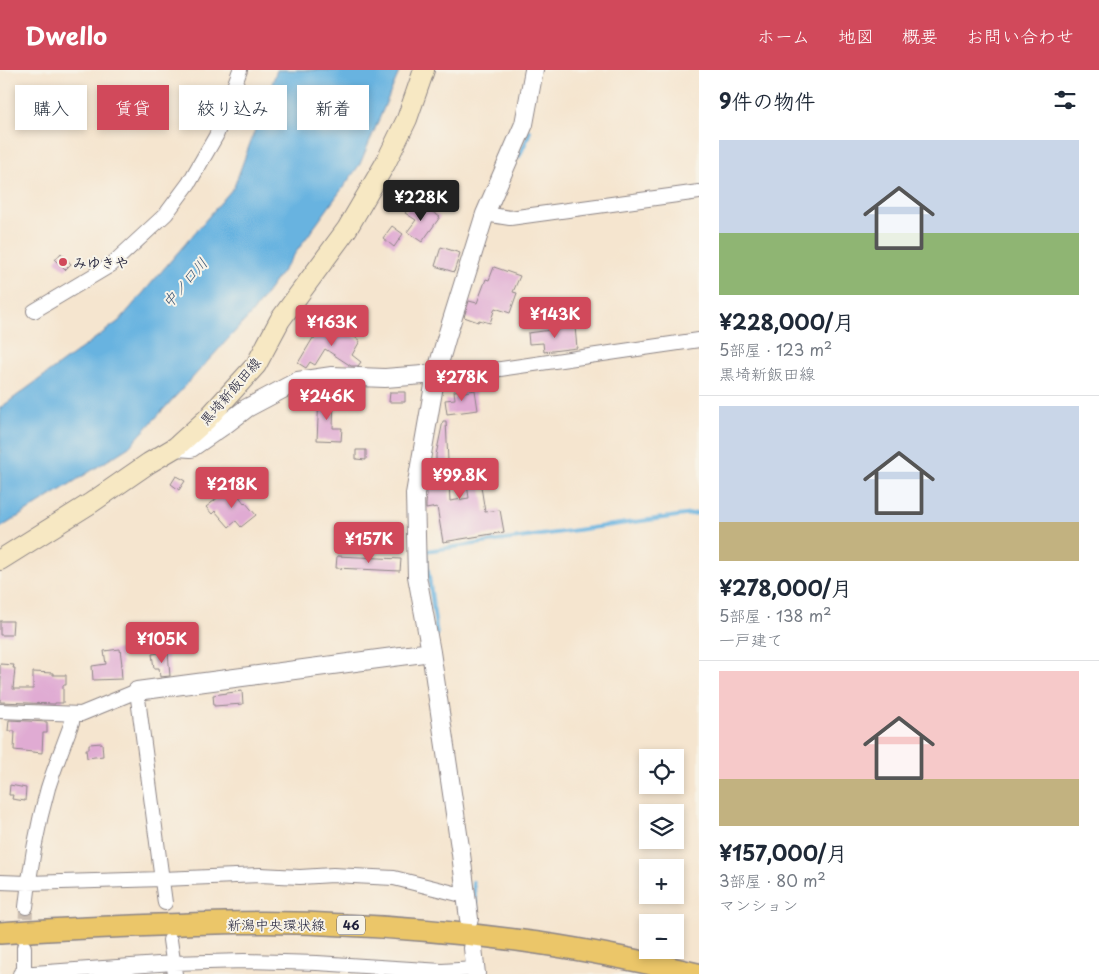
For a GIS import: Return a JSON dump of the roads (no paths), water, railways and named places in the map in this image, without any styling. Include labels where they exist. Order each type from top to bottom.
[{"type":"main road","name":"黒埼新飯田線","points":[[0,560],[91,503],[148,463],[176,447],[207,419],[256,366],[280,320],[347,229],[385,164],[407,119],[424,70]]},
{"type":"main road","name":"新潟中央環状線","points":[[0,933],[258,922],[370,926],[538,943],[698,974]]},
{"type":"street","points":[[34,311],[111,265],[166,214],[189,183],[216,136],[240,70]]},
{"type":"street","points":[[469,919],[431,652],[417,576],[416,494],[436,374],[484,214],[524,124],[534,70]]},
{"type":"street","points":[[484,214],[510,218],[699,192]]},
{"type":"street","points":[[176,447],[191,448],[247,408],[298,381],[332,376],[385,378],[480,372],[699,340]]},
{"type":"street","points":[[0,711],[81,714],[137,692],[431,652]]},
{"type":"street","points":[[137,692],[165,903]]},
{"type":"street","points":[[26,907],[36,835],[49,786],[72,722],[73,714]]},
{"type":"street","points":[[0,882],[28,883],[333,874],[394,878],[466,896]]},
{"type":"street","points":[[170,940],[174,969]]},
{"type":"street","points":[[24,947],[23,974],[174,969],[244,961],[475,971],[473,948]]},
{"type":"water","name":"中ノ口川","points":[[277,70],[400,70],[360,164],[252,313],[129,447],[0,528],[0,408],[119,321],[234,187],[255,130],[287,130],[287,85],[271,85]]},
{"type":"waterway","points":[[519,157],[530,131]]},
{"type":"waterway","points":[[425,551],[699,513]]},
{"type":"waterway","points":[[425,548],[437,635]]},
{"type":"waterway","points":[[473,882],[477,910]]},
{"type":"tunnel","points":[[25,939],[26,907]]},
{"type":"place","name":"みゆきや","points":[[63,262]]}]
